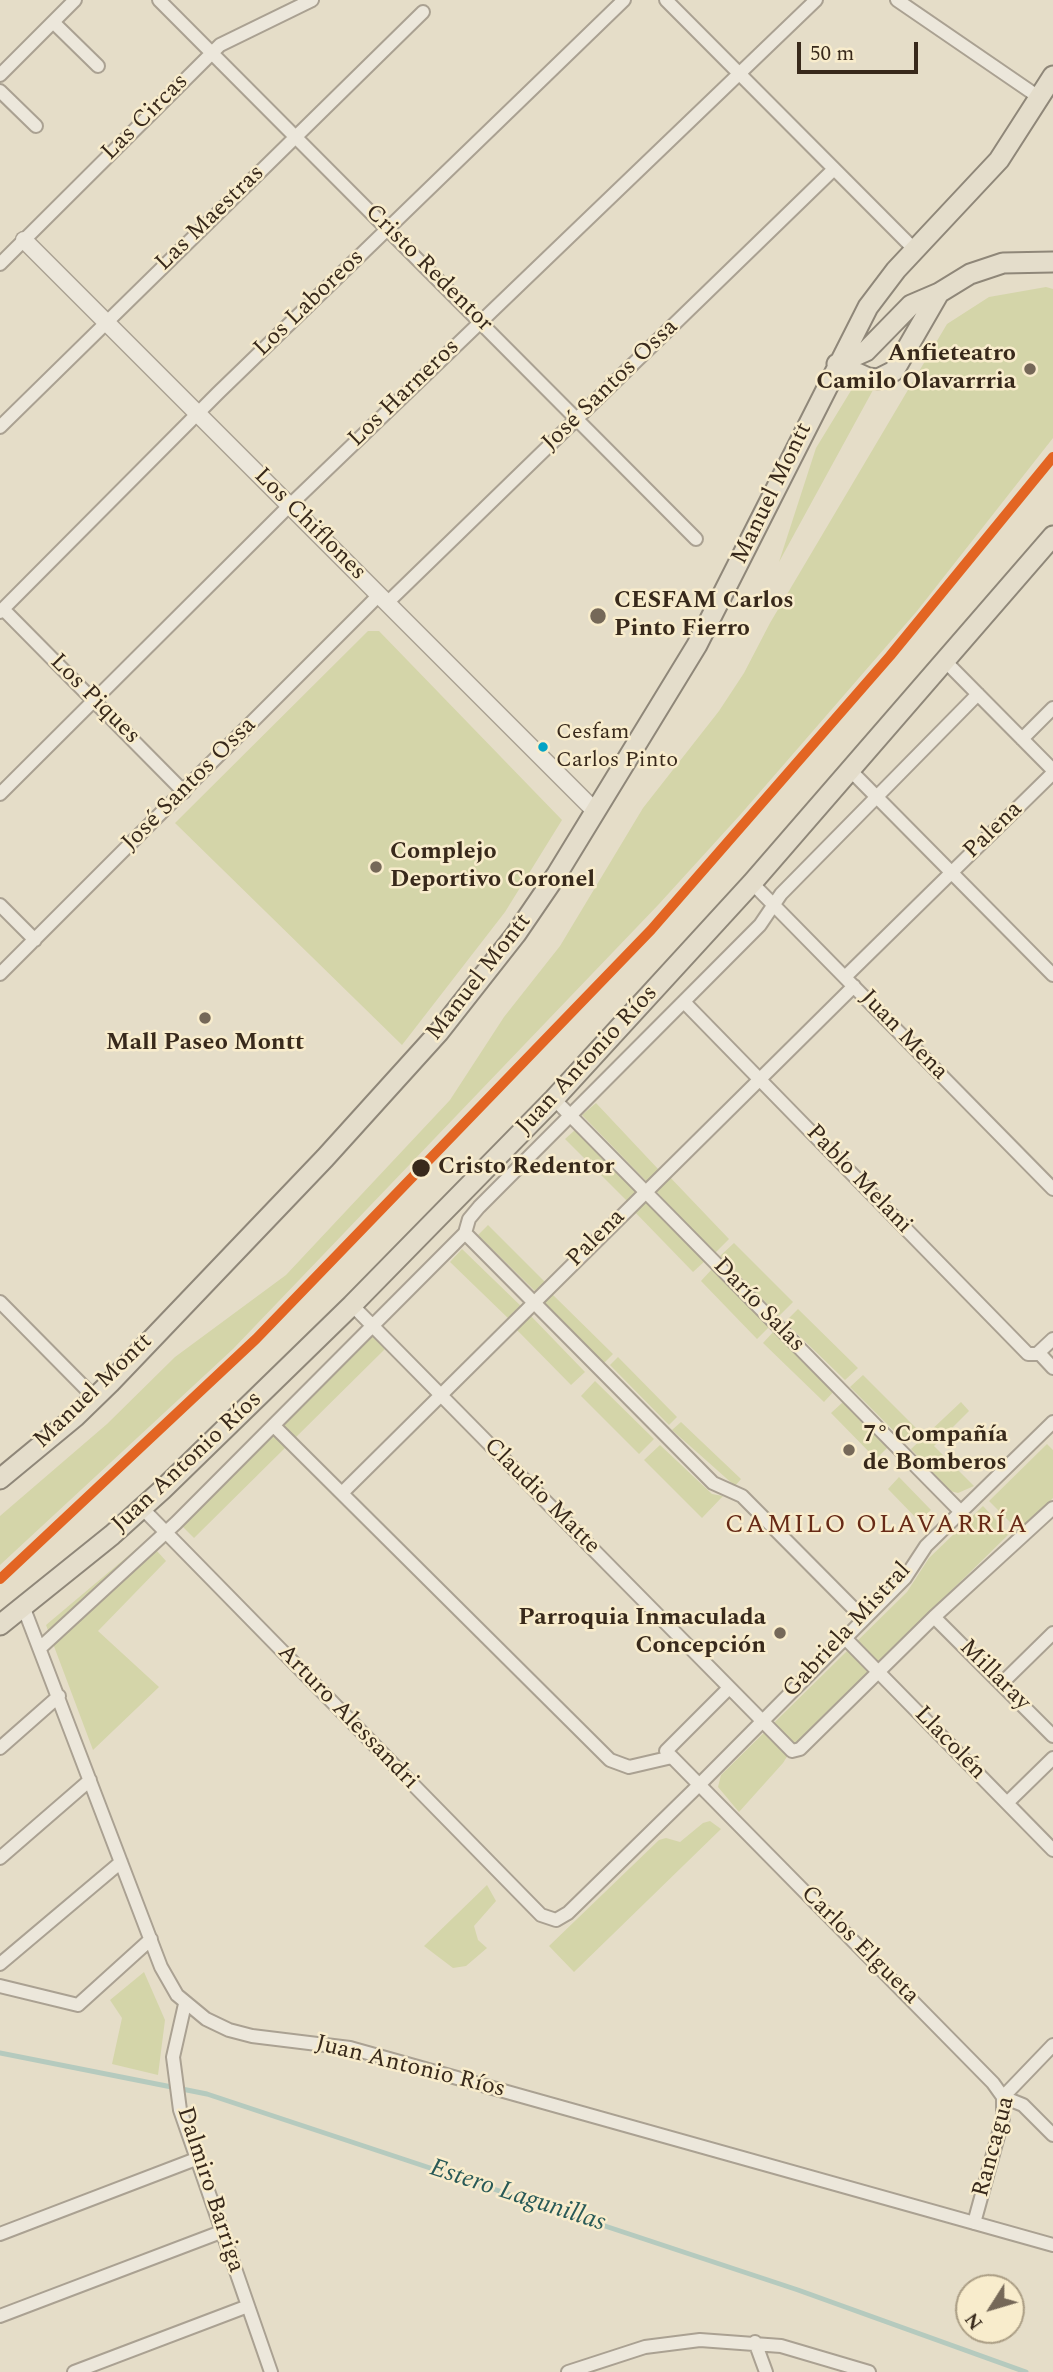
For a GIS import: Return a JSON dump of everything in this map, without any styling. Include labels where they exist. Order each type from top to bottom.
[{"type":"main road","name":"Manuel Montt","points":[[0,1479],[95,1398],[325,1158],[439,1032],[538,903],[718,607],[836,364],[868,307],[915,250],[999,160],[1053,76]]},
{"type":"main road","points":[[836,364],[866,351],[911,305],[986,268],[1021,261],[1053,262]]},
{"type":"main road","points":[[836,364],[868,378],[878,379],[894,371],[940,293]]},
{"type":"main road","name":"Juan Antonio Ríos","points":[[0,1625],[142,1508],[352,1305],[554,1099],[752,883],[1053,536]]},
{"type":"street","points":[[0,75],[75,0]]},
{"type":"street","name":"Las Circas","points":[[0,264],[211,53],[229,39],[312,0]]},
{"type":"street","name":"Los Laboreos","points":[[2,610],[198,414],[624,0]]},
{"type":"street","points":[[666,0],[915,250]]},
{"type":"street","name":"Los Harneros","points":[[0,794],[290,506],[816,0]]},
{"type":"street","points":[[897,0],[1040,98]]},
{"type":"street","name":"Cristo Redentor","points":[[166,2],[211,53],[696,539]]},
{"type":"street","name":"Las Maestras","points":[[0,427],[423,12]]},
{"type":"street","points":[[53,22],[98,65]]},
{"type":"street","points":[[0,91],[36,126]]},
{"type":"street","name":"José Santos Ossa","points":[[0,974],[383,599],[577,419],[834,169]]},
{"type":"street","name":"Los Chiflones","points":[[24,240],[594,810]]},
{"type":"street","name":"Los Piques","points":[[2,610],[184,792]]},
{"type":"street","points":[[946,662],[1053,772]]},
{"type":"street","points":[[40,1648],[165,1533],[465,1233],[469,1219],[479,1206],[684,1002],[775,905],[781,894],[978,694]]},
{"type":"street","points":[[1022,739],[1053,708]]},
{"type":"street","points":[[851,771],[1053,975]]},
{"type":"street","name":"Palena","points":[[342,1493],[759,1079],[952,872],[1053,772]]},
{"type":"street","name":"Juan Mena","points":[[752,883],[1053,1189]]},
{"type":"street","points":[[0,905],[35,940]]},
{"type":"street","name":"Pablo Melani","points":[[684,1002],[1025,1350],[1036,1354],[1053,1368]]},
{"type":"street","name":"Darío Salas","points":[[554,1099],[961,1512]]},
{"type":"street","points":[[465,1233],[713,1483],[747,1500],[864,1619]]},
{"type":"street","points":[[0,1302],[95,1398]]},
{"type":"street","name":"Claudio Matte","points":[[352,1305],[762,1721]]},
{"type":"street","points":[[1036,1354],[1053,1339]]},
{"type":"street","name":"Gabriela Mistral","points":[[556,1920],[568,1913],[699,1785],[905,1578],[926,1546],[1053,1422]]},
{"type":"street","points":[[274,1426],[610,1760],[629,1767],[669,1754],[729,1688]]},
{"type":"street","name":"Arturo Alessandri","points":[[142,1508],[541,1915],[556,1920]]},
{"type":"street","name":"Gabriela Mistral","points":[[762,1721],[789,1749],[797,1751],[934,1617],[1053,1508]]},
{"type":"street","name":"Juan Antonio Ríos","points":[[23,1606],[168,1980],[185,2004],[206,2020],[240,2034],[350,2048],[1053,2245]]},
{"type":"street","name":"Millaray","points":[[934,1617],[1053,1736]]},
{"type":"street","points":[[1001,1684],[1053,1633]]},
{"type":"street","name":"Llacolén","points":[[845,1638],[1053,1850]]},
{"type":"street","points":[[0,1748],[59,1696]]},
{"type":"street","name":"Carlos Elgueta","points":[[669,1754],[993,2083],[1003,2097],[1023,2105],[1053,2135]]},
{"type":"street","points":[[1007,1803],[1053,1758]]},
{"type":"street","points":[[0,1858],[90,1780]]},
{"type":"street","points":[[0,1964],[121,1862]]},
{"type":"street","points":[[0,1986],[78,2005],[150,1939]]},
{"type":"street","name":"Dalmiro Barriga","points":[[185,2004],[173,2047],[173,2070],[180,2110],[271,2372]]},
{"type":"street","name":"Rancagua","points":[[974,2223],[1003,2118],[1003,2097],[1053,2045]]},
{"type":"street","points":[[0,2234],[196,2159]]},
{"type":"street","points":[[0,2316],[221,2232]]},
{"type":"street","points":[[74,2372],[248,2306]]},
{"type":"street","points":[[568,2372],[645,2347],[682,2341],[755,2342],[812,2353],[869,2372]]},
{"type":"street","points":[[755,2342],[766,2372]]},
{"type":"green space","points":[[1046,287],[1053,289],[1053,438],[917,611],[659,904],[233,1349],[0,1565],[0,1516],[107,1424],[175,1357],[286,1275],[450,1100],[504,1017],[560,946],[643,808],[719,711],[744,673],[770,623],[947,324],[989,297]]},
{"type":"green space","points":[[855,384],[873,390],[779,562],[816,448]]},
{"type":"green space","name":"Complejo Deportivo Coronel","points":[[368,631],[379,631],[562,820],[505,912],[402,1045],[175,823]]},
{"type":"green space","points":[[596,1103],[659,1170],[647,1182],[582,1115]]},
{"type":"green space","points":[[575,1130],[639,1193],[629,1203],[565,1139]]},
{"type":"green space","points":[[666,1173],[729,1239],[715,1253],[652,1187]]},
{"type":"green space","points":[[644,1196],[706,1260],[693,1272],[631,1208]]},
{"type":"green space","points":[[488,1225],[545,1282],[535,1291],[478,1235]]},
{"type":"green space","points":[[734,1243],[793,1302],[779,1316],[720,1256]]},
{"type":"green space","points":[[462,1249],[524,1309],[511,1321],[450,1262]]},
{"type":"green space","points":[[712,1269],[769,1327],[757,1339],[701,1281]]},
{"type":"green space","points":[[550,1292],[613,1354],[604,1363],[541,1301]]},
{"type":"green space","points":[[798,1309],[858,1368],[845,1380],[785,1322]]},
{"type":"green space","points":[[529,1314],[585,1372],[571,1385],[515,1328]]},
{"type":"green space","points":[[369,1327],[386,1348],[194,1538],[174,1518],[178,1511]]},
{"type":"green space","points":[[774,1331],[835,1390],[824,1402],[763,1343]]},
{"type":"green space","points":[[618,1357],[677,1417],[669,1425],[610,1365]]},
{"type":"green space","points":[[863,1375],[916,1428],[903,1440],[850,1387]]},
{"type":"green space","points":[[595,1381],[654,1439],[639,1454],[581,1396]]},
{"type":"green space","points":[[843,1402],[888,1447],[876,1459],[831,1413]]},
{"type":"green space","points":[[961,1402],[969,1411],[934,1446],[974,1486],[958,1493],[950,1491],[911,1449]]},
{"type":"green space","points":[[681,1422],[741,1479],[735,1486],[672,1430]]},
{"type":"green space","points":[[1047,1444],[1053,1450],[1053,1498],[1020,1532],[989,1501]]},
{"type":"green space","points":[[660,1445],[712,1494],[723,1496],[702,1518],[644,1460]]},
{"type":"green space","points":[[899,1477],[931,1510],[919,1521],[888,1489]]},
{"type":"green space","points":[[983,1506],[1009,1534],[795,1744],[783,1763],[739,1812],[718,1787],[721,1775],[907,1592],[929,1558]]},
{"type":"green space","points":[[147,1540],[166,1561],[98,1631],[159,1687],[93,1750],[46,1625]]},
{"type":"green space","points":[[710,1821],[721,1829],[574,1972],[549,1946],[659,1840],[666,1838],[680,1842],[703,1823]]},
{"type":"green space","points":[[487,1885],[496,1901],[474,1926],[478,1940],[487,1948],[466,1966],[453,1968],[424,1946]]},
{"type":"green space","points":[[144,1972],[165,2020],[158,2075],[112,2064],[122,2018],[110,2000]]},
{"type":"waterway","name":"Estero Lagunillas","points":[[0,2053],[207,2094],[798,2290],[1026,2372]]},
{"type":"transit line","points":[[0,1579],[256,1339],[651,930],[890,656],[1053,457]]},
{"type":"place","name":"Anfieteatro Camilo Olavarrria","points":[[1030,369]]},
{"type":"place","name":"CESFAM Carlos Pinto Fierro","points":[[598,616]]},
{"type":"place","name":"Cesfam Carlos Pinto","points":[[543,747]]},
{"type":"place","name":"Complejo Deportivo Coronel","points":[[376,867]]},
{"type":"place","name":"Mall Paseo Montt","points":[[205,1018]]},
{"type":"place","name":"Cristo Redentor","points":[[421,1168]]},
{"type":"place","name":"7° Compañía de Bomberos","points":[[849,1450]]},
{"type":"place","name":"Parroquia Inmaculada Concepción","points":[[780,1633]]},
{"type":"district","name":"CAMILO OLAVARRÍA","points":[[877,1527]]}]
